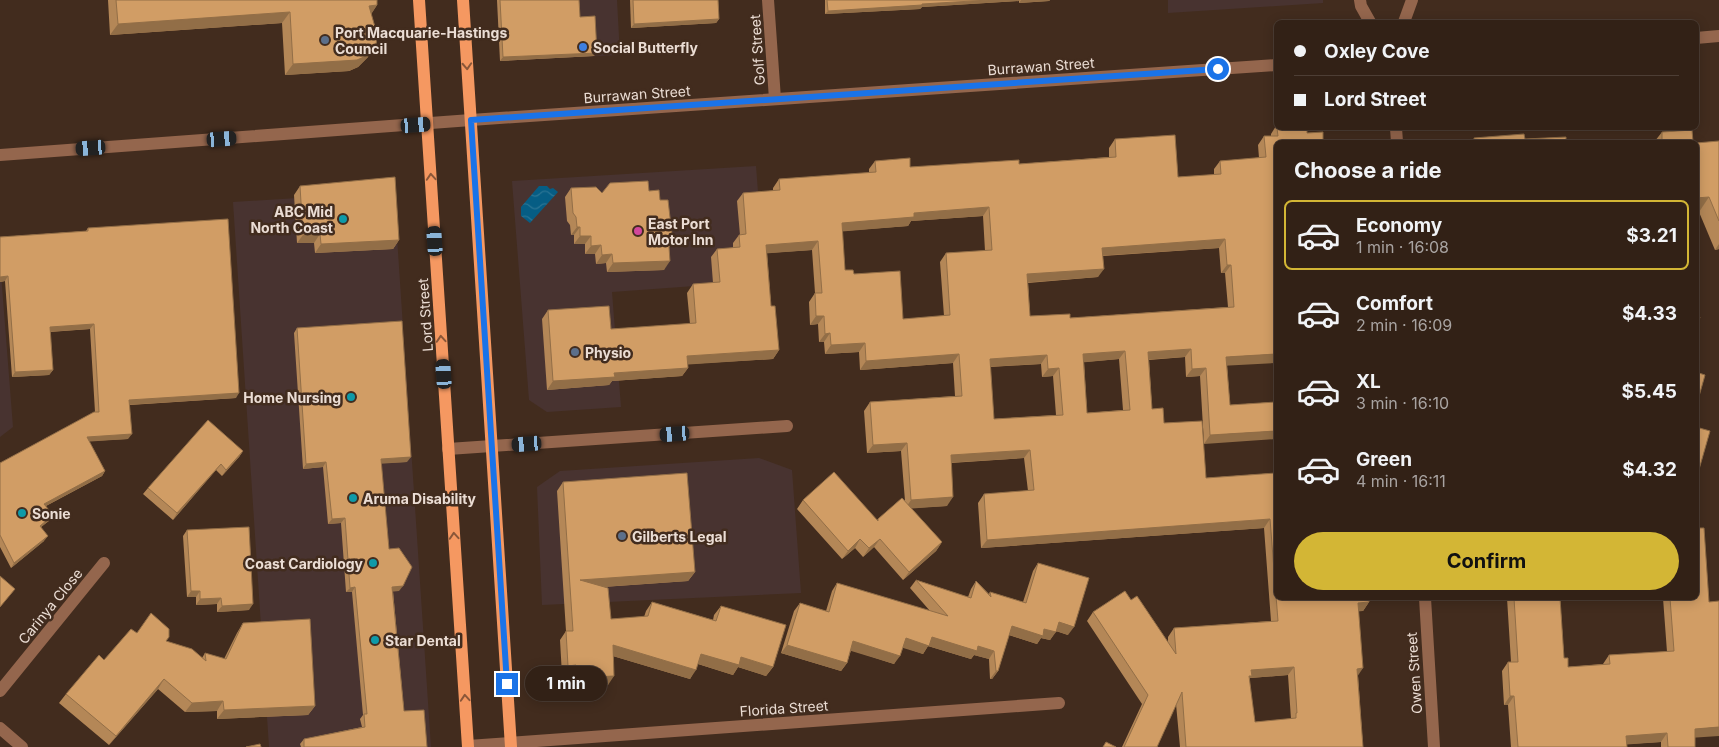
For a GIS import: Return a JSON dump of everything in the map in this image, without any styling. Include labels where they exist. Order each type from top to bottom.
[{"type":"main road","name":"Lord Street","points":[[419,0],[468,746]]},
{"type":"main road","points":[[463,0],[511,745]]},
{"type":"street","name":"Golf Street","points":[[768,0],[775,99]]},
{"type":"street","points":[[1360,0],[1360,6],[1369,20]]},
{"type":"street","points":[[1405,20],[1412,0]]},
{"type":"street","points":[[1699,38],[1719,36]]},
{"type":"street","name":"Burrawan Street","points":[[0,155],[471,120],[1274,65]]},
{"type":"street","points":[[448,449],[787,426]]},
{"type":"street","name":"Carinya Close","points":[[0,691],[104,563]]},
{"type":"street","name":"Owen Street","points":[[1425,600],[1434,747]]},
{"type":"street","name":"Florida Street","points":[[468,746],[511,745],[1059,703]]},
{"type":"street","points":[[0,728],[22,747]]},
{"type":"shaded area","points":[[497,0],[617,0],[620,55],[500,61]]},
{"type":"shaded area","points":[[1168,0],[1323,0],[1323,3],[1168,13]]},
{"type":"shaded area","name":"East Port Motor Inn","points":[[756,166],[765,281],[612,292],[621,407],[547,412],[529,400],[512,181]]},
{"type":"shaded area","points":[[394,192],[431,747],[269,747],[233,202]]},
{"type":"shaded area","points":[[0,261],[13,427],[0,437]]},
{"type":"shaded area","points":[[759,458],[792,470],[801,593],[542,605],[537,487],[560,471]]},
{"type":"water","points":[[539,186],[547,186],[558,192],[530,223],[521,216],[521,207]]},
{"type":"building","name":"Port Macquarie-Hastings Council","points":[[116,0],[377,0],[377,5],[369,6],[377,34],[376,46],[366,56],[357,60],[293,64],[290,12],[118,24]]},
{"type":"building","points":[[500,0],[579,0],[580,17],[595,16],[597,53],[503,57]]},
{"type":"building","points":[[633,0],[718,0],[719,19],[634,24]]},
{"type":"building","points":[[827,0],[989,0],[828,11]]},
{"type":"building","points":[[1277,130],[1307,130],[1307,133],[1323,132],[1323,140],[1274,140],[1274,354],[1226,357],[1230,405],[1274,402],[1274,431],[1210,435],[1206,368],[1192,369],[1191,349],[1148,352],[1152,409],[1163,408],[1164,423],[1202,421],[1206,478],[1274,473],[1274,570],[1270,519],[987,540],[984,494],[1034,490],[1030,450],[951,455],[953,497],[911,500],[907,443],[873,445],[870,402],[962,396],[959,354],[866,361],[865,343],[831,345],[830,333],[825,334],[824,316],[816,316],[815,293],[822,293],[818,241],[766,245],[771,306],[775,306],[779,350],[687,356],[688,368],[614,373],[615,377],[553,381],[548,310],[609,306],[611,329],[696,323],[693,284],[720,282],[717,249],[740,247],[739,235],[746,234],[743,193],[780,190],[779,179],[876,172],[875,161],[910,158],[910,167],[1019,160],[1019,164],[1116,157],[1115,139],[1175,135],[1178,177],[1221,174],[1220,161],[1266,157],[1264,136],[1278,136]],"holes":[[[989,207],[992,250],[946,253],[950,315],[903,319],[900,271],[854,274],[853,270],[845,270],[842,223],[914,217],[914,213]],[[1225,239],[1227,265],[1231,265],[1234,307],[1070,318],[1070,314],[1030,316],[1027,274],[1104,269],[1102,248]],[[1125,351],[1130,410],[1087,413],[1083,354]],[[1047,355],[1048,369],[1059,368],[1063,415],[994,419],[990,359]]]},
{"type":"building","points":[[1692,130],[1693,140],[1662,140],[1662,132]]},
{"type":"building","points":[[1524,134],[1525,139],[1566,137],[1566,140],[1474,140],[1474,138]]},
{"type":"building","points":[[1719,141],[1719,221],[1709,197],[1699,198],[1699,143]]},
{"type":"building","name":"ABC Mid North Coast","points":[[395,177],[399,240],[321,244],[320,234],[303,235],[300,186]]},
{"type":"building","points":[[648,181],[649,191],[659,190],[660,200],[668,200],[673,243],[669,247],[670,261],[613,263],[612,254],[602,255],[601,245],[591,246],[591,236],[580,236],[580,227],[577,227],[576,217],[573,213],[571,188],[596,187],[602,193],[610,183]]},
{"type":"building","points":[[228,219],[239,393],[129,400],[132,434],[87,437],[105,471],[44,504],[53,515],[40,526],[48,536],[14,563],[0,535],[0,463],[94,412],[99,412],[94,324],[50,327],[53,370],[15,372],[8,276],[0,277],[0,237],[88,231],[88,228]]},
{"type":"building","points":[[402,321],[411,457],[381,459],[389,549],[399,548],[412,567],[403,586],[392,587],[404,711],[424,710],[427,747],[304,747],[304,739],[365,727],[364,714],[367,714],[355,587],[350,588],[345,518],[332,519],[326,462],[306,464],[297,328]]},
{"type":"building","points":[[1699,373],[1705,375],[1699,396]]},
{"type":"building","points":[[208,420],[243,451],[226,470],[221,464],[177,513],[148,488]]},
{"type":"building","points":[[1699,428],[1710,431],[1699,470]]},
{"type":"building","points":[[834,472],[878,521],[902,498],[942,542],[909,572],[880,539],[869,548],[860,539],[848,551],[803,500]]},
{"type":"building","points":[[687,473],[695,572],[580,580],[608,588],[611,619],[648,616],[652,602],[716,621],[721,606],[786,625],[773,667],[741,657],[739,665],[701,654],[696,670],[613,645],[614,676],[577,678],[576,665],[568,666],[566,631],[573,631],[563,482]]},
{"type":"building","points":[[249,527],[253,604],[222,606],[221,598],[200,599],[200,591],[191,591],[187,530]]},
{"type":"building","points":[[1699,528],[1704,528],[1709,602],[1719,601],[1719,727],[1695,729],[1695,747],[1668,747],[1667,733],[1626,736],[1627,747],[1518,747],[1514,696],[1510,696],[1508,662],[1518,662],[1514,600],[1560,600],[1564,658],[1568,658],[1568,667],[1610,664],[1609,655],[1674,651],[1670,600],[1699,600]]},
{"type":"building","points":[[1038,563],[1089,578],[1074,627],[1059,622],[1056,632],[1044,629],[1043,636],[1012,626],[998,671],[996,671],[994,651],[978,646],[977,651],[932,637],[929,646],[906,638],[900,656],[853,641],[847,663],[787,645],[800,603],[829,612],[837,583],[948,616],[916,580],[971,598],[976,581],[991,597],[990,592],[1026,603]]},
{"type":"building","points":[[0,576],[15,589],[0,607]]},
{"type":"building","points":[[1125,591],[1131,600],[1137,596],[1176,654],[1174,628],[1278,621],[1276,600],[1369,600],[1369,602],[1358,603],[1363,668],[1357,669],[1363,747],[1186,747],[1182,692],[1157,747],[1124,747],[1148,695],[1093,612]],"holes":[[[1294,667],[1296,718],[1255,722],[1249,676],[1252,676],[1251,670]]]},
{"type":"building","points":[[151,613],[169,629],[169,637],[166,641],[192,649],[206,661],[205,653],[226,659],[243,623],[310,619],[315,706],[224,710],[223,701],[192,703],[164,679],[116,736],[66,694],[99,655],[104,660],[131,629],[137,633]]},
{"type":"building","points":[[1106,742],[1116,747],[1103,747]]},
{"type":"building","points":[[260,744],[261,747],[246,747]]},
{"type":"place","name":"Port Macquarie-Hastings Council","points":[[325,40]]},
{"type":"place","name":"Social Butterfly","points":[[583,47]]},
{"type":"place","name":"ABC Mid North Coast","points":[[343,219]]},
{"type":"place","name":"East Port Motor Inn","points":[[638,231]]},
{"type":"place","name":"Physio","points":[[575,352]]},
{"type":"place","name":"Home Nursing","points":[[351,397]]},
{"type":"place","name":"Aruma Disability","points":[[353,498]]},
{"type":"place","name":"Sonie","points":[[22,513]]},
{"type":"place","name":"Gilberts Legal","points":[[622,536]]},
{"type":"place","name":"Coast Cardiology","points":[[373,563]]},
{"type":"place","name":"Star Dental","points":[[375,640]]},
{"type":"route","points":[[507,684],[471,120],[1218,69]]}]
